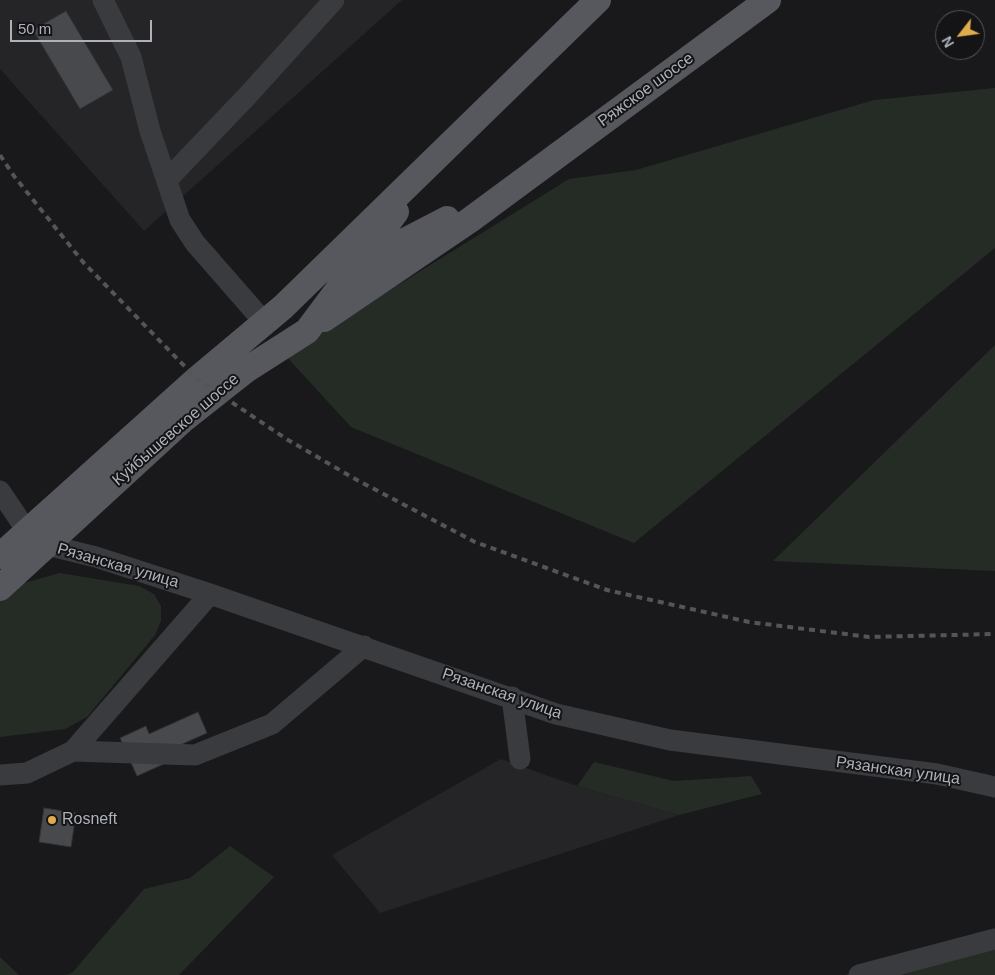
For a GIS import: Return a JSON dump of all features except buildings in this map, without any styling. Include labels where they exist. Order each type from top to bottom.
[{"type":"main road","name":"Куйбышевское шоссе","points":[[0,588],[37,538],[197,379],[273,315],[402,188],[463,133],[598,0]]},
{"type":"main road","name":"Ряжское шоссе","points":[[307,331],[469,220],[768,0]]},
{"type":"main road","name":"Куйбышевское шоссе","points":[[0,556],[37,538],[246,370],[307,331],[414,190],[463,133]]},
{"type":"main road","name":"Ряжское шоссе","points":[[273,315],[356,266],[523,179]]},
{"type":"street","points":[[104,0],[131,57],[150,131],[180,220],[195,243],[273,315]]},
{"type":"street","points":[[167,180],[249,94],[334,0]]},
{"type":"street","points":[[0,492],[37,538]]},
{"type":"street","name":"Рязанская улица","points":[[37,538],[364,646],[556,714],[670,740],[937,774],[995,788]]},
{"type":"street","points":[[0,775],[27,773],[73,751],[210,594]]},
{"type":"street","points":[[73,751],[195,754],[272,724],[364,646]]},
{"type":"street","points":[[512,697],[520,759]]},
{"type":"street","points":[[864,974],[995,939]]},
{"type":"shaded area","points":[[0,0],[402,0],[144,231],[0,69]]},
{"type":"shaded area","points":[[995,88],[995,248],[634,543],[351,427],[285,355],[569,179],[636,170],[874,100]]},
{"type":"shaded area","points":[[995,345],[995,571],[773,561]]},
{"type":"shaded area","points":[[60,573],[139,586],[154,594],[161,606],[161,621],[155,635],[87,717],[65,729],[0,737],[0,599],[24,583]]},
{"type":"shaded area","points":[[501,759],[577,786],[679,815],[380,913],[332,855]]},
{"type":"shaded area","points":[[594,762],[674,781],[751,776],[762,794],[679,815],[577,786]]},
{"type":"shaded area","points":[[230,846],[274,877],[179,975],[65,975],[72,973],[144,889],[190,878]]},
{"type":"shaded area","points":[[995,930],[995,975],[845,975]]},
{"type":"shaded area","points":[[0,957],[19,975],[0,975]]},
{"type":"railway","points":[[0,155],[14,176],[83,262],[197,379],[288,440],[357,480],[475,542],[607,590],[749,622],[869,637],[995,634]]},
{"type":"place","name":"Rosneft","points":[[52,820]]}]
